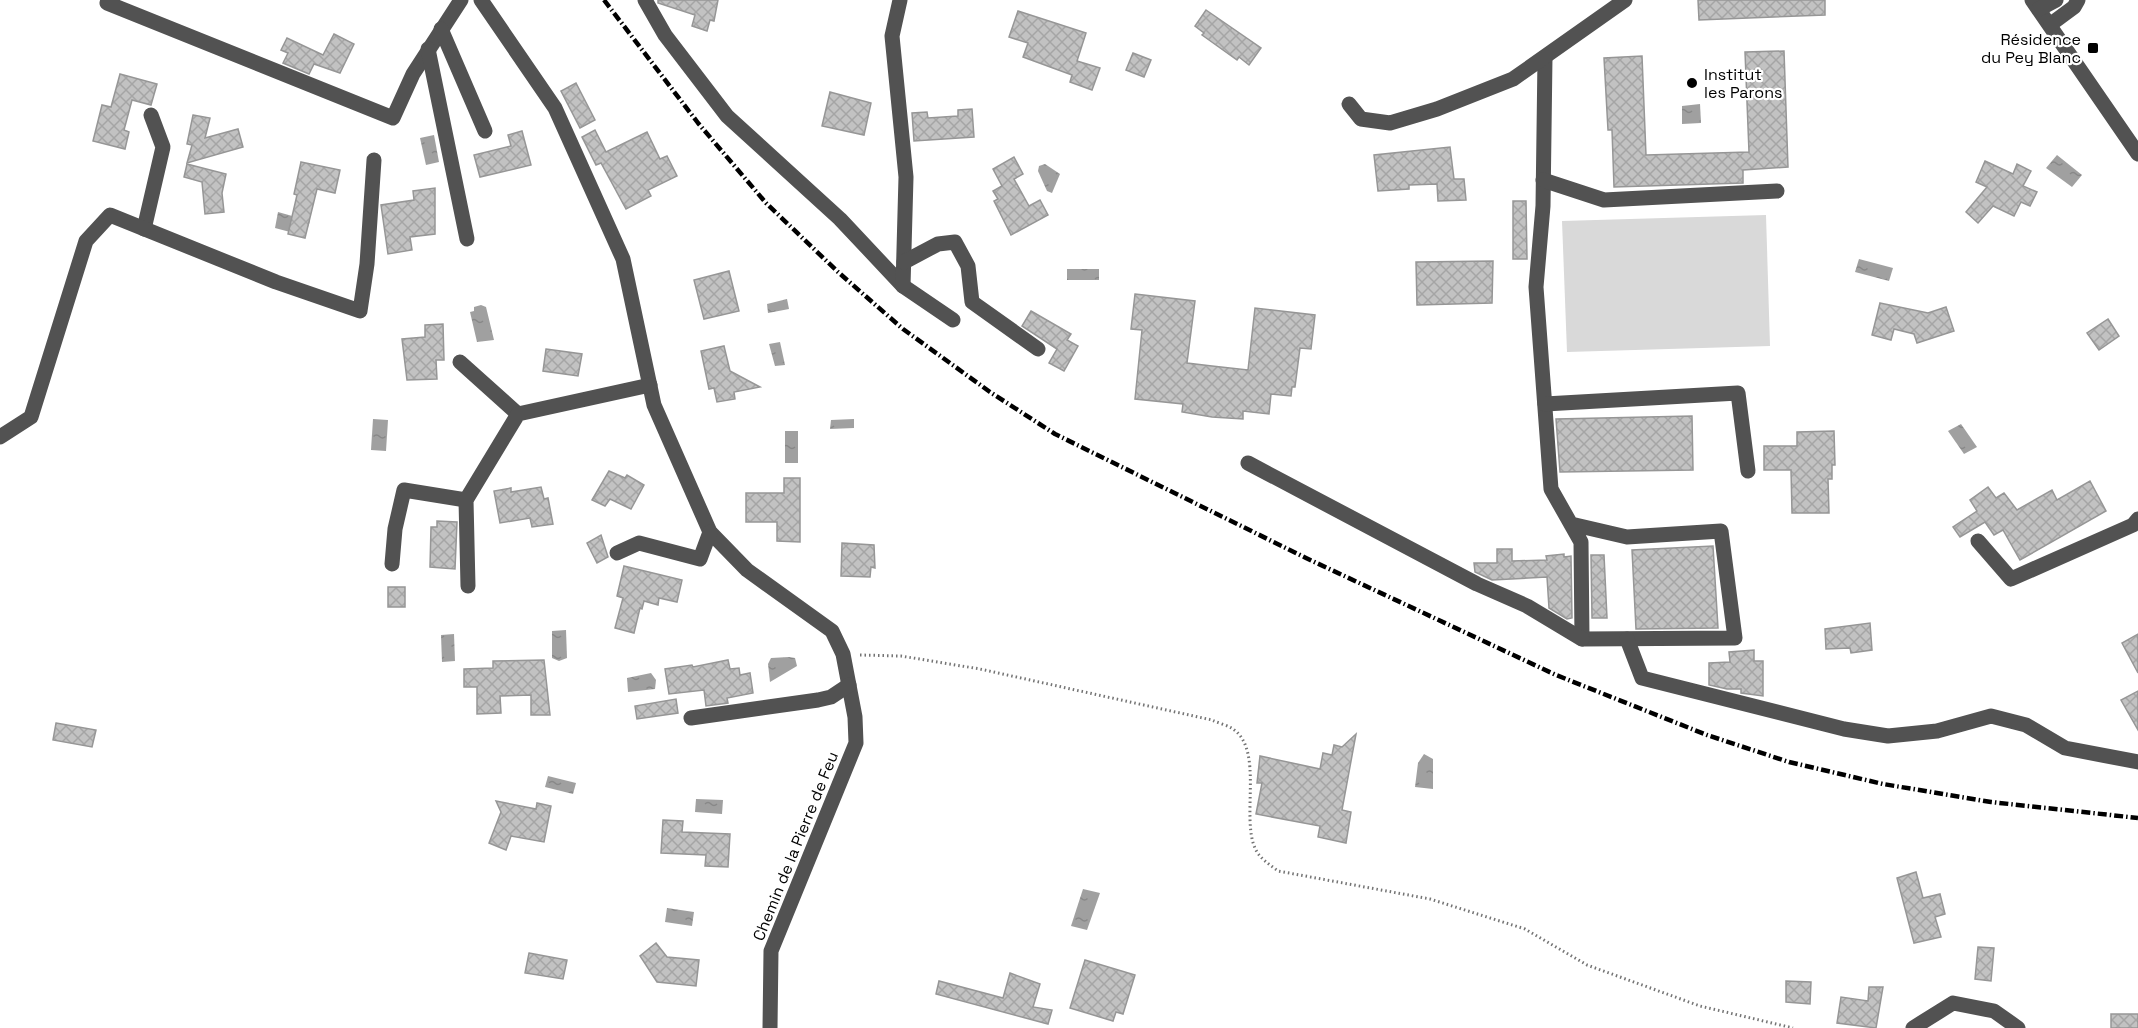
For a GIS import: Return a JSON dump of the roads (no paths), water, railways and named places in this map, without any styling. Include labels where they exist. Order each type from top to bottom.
[{"type":"street","points":[[107,3],[393,118],[413,74],[460,0]]},
{"type":"street","name":"Chemin de la Pierre de Feu","points":[[481,0],[555,108],[623,259],[654,405],[710,532],[747,570],[832,631],[843,654],[856,743],[771,951],[770,1028]]},
{"type":"street","points":[[645,0],[665,35],[727,116],[840,219],[903,286],[953,320]]},
{"type":"street","points":[[900,0],[892,36],[906,177],[903,286]]},
{"type":"street","points":[[1349,104],[1361,119],[1390,123],[1437,109],[1513,79],[1625,0]]},
{"type":"street","points":[[2056,0],[2036,5],[2138,154]]},
{"type":"street","points":[[2050,24],[2074,7],[2078,0]]},
{"type":"street","points":[[441,29],[485,131]]},
{"type":"street","points":[[428,49],[467,239]]},
{"type":"street","points":[[1545,57],[1543,180],[1536,287],[1551,489],[1581,542],[1582,639]]},
{"type":"street","points":[[144,229],[163,147],[151,115]]},
{"type":"street","points":[[0,437],[31,417],[86,241],[110,215],[276,282],[360,311],[367,264],[374,160]]},
{"type":"street","points":[[1543,180],[1604,200],[1777,191]]},
{"type":"street","points":[[904,262],[938,244],[955,242],[968,266],[972,302],[1038,349]]},
{"type":"street","points":[[460,362],[518,414]]},
{"type":"street","points":[[468,586],[466,501],[518,414],[650,386]]},
{"type":"street","points":[[1545,404],[1738,393],[1748,471]]},
{"type":"street","points":[[1248,463],[1477,584],[1527,606],[1582,639],[1735,638],[1721,531],[1628,537],[1571,524]]},
{"type":"street","points":[[392,564],[395,530],[404,490],[466,501]]},
{"type":"street","points":[[1978,541],[2011,579],[2133,525],[2138,519]]},
{"type":"street","points":[[617,553],[639,543],[700,559],[710,532]]},
{"type":"street","points":[[1627,639],[1642,678],[1844,729],[1888,736],[1938,731],[1991,716],[2026,725],[2065,748],[2138,762]]},
{"type":"street","points":[[691,718],[818,700],[831,697],[849,685]]},
{"type":"street","points":[[1913,1028],[1953,1003],[1994,1011],[2018,1028]]},
{"type":"water","points":[[1700,104],[1701,123],[1682,124],[1682,106]]},
{"type":"water","points":[[434,135],[439,162],[426,165],[420,138]]},
{"type":"water","points":[[2057,155],[2082,175],[2072,187],[2046,168]]},
{"type":"water","points":[[1045,164],[1060,174],[1052,193],[1047,191],[1038,171],[1039,166]]},
{"type":"water","points":[[278,212],[310,221],[305,236],[275,228]]},
{"type":"water","points":[[1859,259],[1893,268],[1889,281],[1855,272]]},
{"type":"water","points":[[1067,269],[1099,269],[1099,280],[1067,280]]},
{"type":"water","points":[[787,299],[789,309],[768,313],[767,304]]},
{"type":"water","points":[[481,305],[486,307],[494,340],[477,342],[470,312],[474,311],[474,307]]},
{"type":"water","points":[[780,342],[785,365],[775,366],[769,344]]},
{"type":"water","points":[[373,419],[388,420],[386,451],[371,450]]},
{"type":"water","points":[[854,419],[854,428],[830,429],[831,420]]},
{"type":"water","points":[[1961,424],[1977,447],[1964,454],[1948,431]]},
{"type":"water","points":[[785,431],[798,431],[798,463],[785,463]]},
{"type":"water","points":[[566,630],[567,658],[559,661],[552,658],[552,631]]},
{"type":"water","points":[[454,634],[455,661],[442,662],[441,635]]},
{"type":"water","points":[[771,658],[795,658],[797,666],[770,682],[768,664]]},
{"type":"water","points":[[651,673],[656,680],[655,689],[628,692],[627,678]]},
{"type":"water","points":[[1424,754],[1433,759],[1433,789],[1415,787],[1418,763]]},
{"type":"water","points":[[548,776],[576,783],[573,794],[545,787]]},
{"type":"water","points":[[696,799],[723,800],[722,814],[695,812]]},
{"type":"water","points":[[1083,889],[1100,893],[1087,930],[1071,926]]},
{"type":"water","points":[[667,908],[694,912],[692,926],[665,922]]},
{"type":"railway","points":[[604,0],[698,123],[766,203],[838,272],[903,329],[990,392],[1055,434],[1306,558],[1556,675],[1707,735],[1789,762],[1883,784],[1991,802],[2138,818]]},
{"type":"place","name":"Résidence du Pey Blanc","points":[[2093,48]]},
{"type":"place","name":"Institut les Parons","points":[[1692,83]]}]
